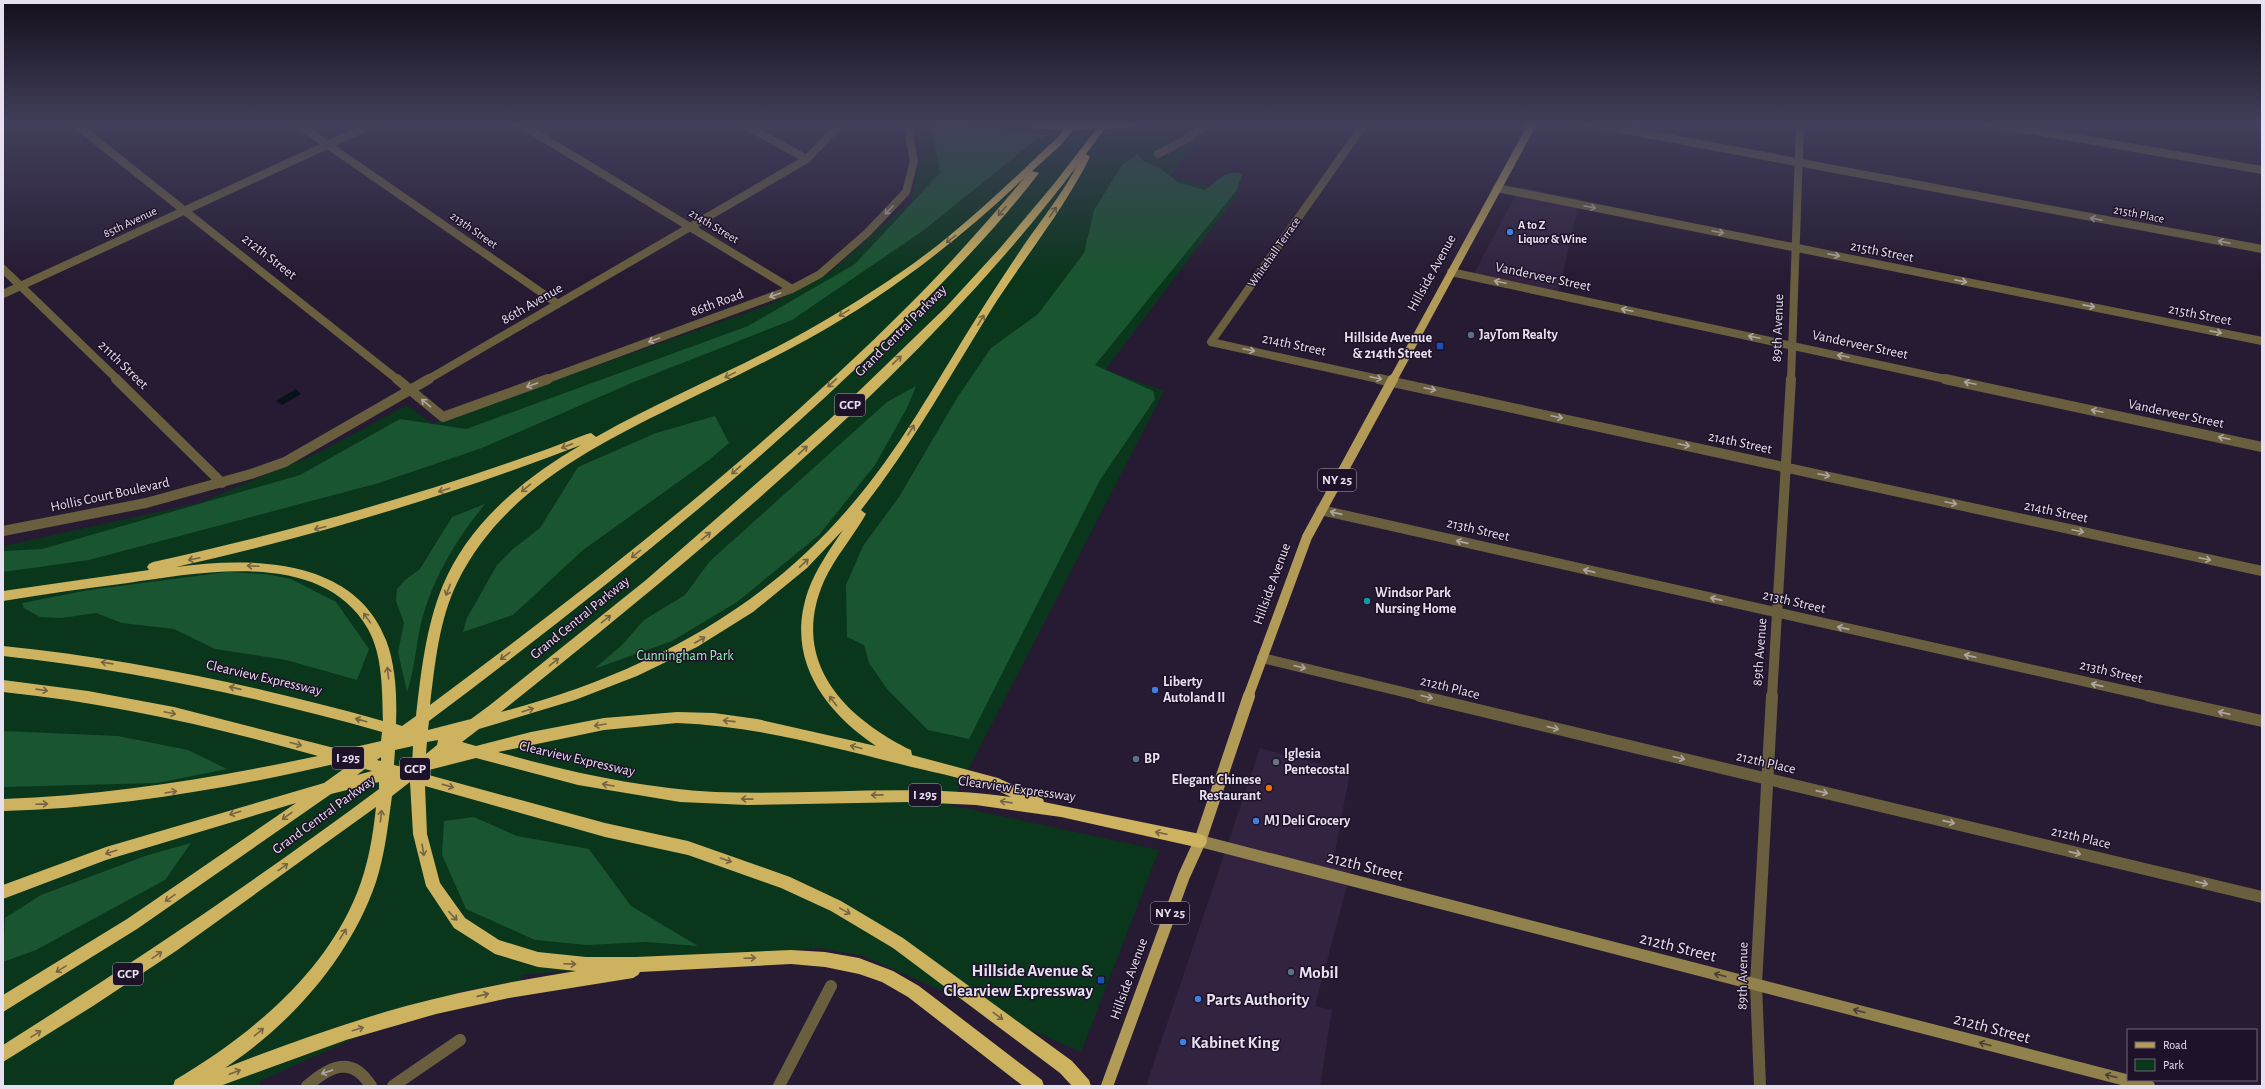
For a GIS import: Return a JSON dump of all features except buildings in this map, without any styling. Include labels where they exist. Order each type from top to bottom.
[{"type":"highway","points":[[1023,174],[969,224],[896,280],[824,326],[621,428],[568,457],[524,489],[498,514],[465,556],[451,582],[439,615],[429,665],[419,770],[420,834],[427,870],[441,901],[452,915],[485,941],[522,957],[556,963],[583,965],[731,959],[817,958],[860,966],[878,973],[921,996],[1036,1086]]},
{"type":"highway","name":"Grand Central Parkway","points":[[3,1004],[89,952],[202,876],[407,730],[536,633],[639,551],[727,478],[871,347],[978,238],[1032,174]]},
{"type":"highway","name":"Grand Central Parkway","points":[[3,1054],[107,988],[251,890],[452,742],[576,644],[755,493],[899,358],[957,300],[1016,234],[1065,174]]},
{"type":"highway","points":[[962,774],[896,750],[863,730],[838,709],[830,698],[813,663],[810,649],[809,621],[814,593],[828,565],[890,462],[1001,288],[1078,174]]},
{"type":"highway","points":[[3,596],[223,552],[378,511],[537,457],[621,424],[693,393]]},
{"type":"highway","points":[[3,805],[60,803],[156,794],[256,777],[491,722],[566,699],[661,660],[718,629],[772,592],[812,557],[854,511],[890,462]]},
{"type":"highway","points":[[49,588],[221,566],[249,566],[288,570],[328,585],[351,600],[368,618],[380,639],[384,653],[388,671],[389,713],[383,801],[376,855],[364,893],[346,930],[333,952],[302,991],[283,1010],[239,1048],[181,1086]]},
{"type":"highway","name":"Clearview Expressway","points":[[3,651],[111,663],[225,685],[338,714],[561,776],[616,787],[699,797],[747,799],[927,795],[993,800],[1050,809],[1200,841]]},
{"type":"highway","name":"I 295","points":[[3,686],[122,703],[255,733],[604,830],[688,848],[754,870],[836,906],[898,943],[1066,1067],[1083,1086]]},
{"type":"highway","points":[[3,892],[88,859],[261,805],[546,736],[612,722],[648,719],[713,719],[780,728],[1000,784],[1050,809]]},
{"type":"highway","points":[[199,1086],[332,1037],[435,1006],[486,994],[594,976],[731,959]]},
{"type":"main road","name":"Hillside Avenue","points":[[1107,1086],[1184,876],[1200,841],[1262,658],[1301,552],[1320,510],[1505,174]]},
{"type":"main road","name":"212th Street","points":[[1200,841],[2127,1080]]},
{"type":"main road","name":"212th Street","points":[[2130,1081],[2149,1086]]},
{"type":"street","name":"212th Street","points":[[138,174],[396,377],[408,389],[443,417]]},
{"type":"street","name":"85th Avenue","points":[[3,294],[265,174]]},
{"type":"street","name":"213th Street","points":[[370,174],[558,304]]},
{"type":"street","name":"214th Street","points":[[603,174],[792,289]]},
{"type":"street","name":"86th Avenue","points":[[222,483],[252,475],[285,462],[408,389],[782,174]]},
{"type":"street","name":"86th Road","points":[[443,417],[792,289],[820,274],[867,233],[906,192],[911,174]]},
{"type":"street","name":"Whitehall Terrace","points":[[1211,342],[1329,174]]},
{"type":"street","name":"89th Avenue","points":[[1760,1086],[1756,984],[1793,345],[1799,174]]},
{"type":"street","name":"215th Place","points":[[1857,174],[2262,249]]},
{"type":"street","name":"215th Street","points":[[1497,188],[2262,341]]},
{"type":"street","name":"211th Street","points":[[3,269],[207,466],[222,483]]},
{"type":"street","name":"Vanderveer Street","points":[[1451,272],[2262,447]]},
{"type":"street","name":"214th Street","points":[[1211,342],[2262,571]]},
{"type":"street","name":"Hollis Court Boulevard","points":[[3,531],[113,512],[222,483]]},
{"type":"street","name":"213th Street","points":[[1320,510],[2262,721]]},
{"type":"street","name":"212th Place","points":[[1262,658],[2262,897]]},
{"type":"street","points":[[779,1086],[831,986]]},
{"type":"street","points":[[393,1086],[460,1040]]},
{"type":"street","points":[[307,1086],[320,1074],[344,1066],[359,1070],[371,1086]]},
{"type":"shaded area","points":[[1520,187],[1580,199],[1557,299],[1470,281]]},
{"type":"shaded area","points":[[296,389],[301,394],[282,405],[276,401]]},
{"type":"shaded area","points":[[1260,748],[1350,772],[1333,863],[1352,867],[1315,1006],[1332,1010],[1320,1086],[1146,1086]]},
{"type":"green space","name":"Cunningham Park","points":[[917,174],[1173,174],[1171,176],[1238,194],[1105,370],[1164,391],[950,805],[1159,850],[1081,1052],[863,956],[821,948],[521,975],[521,980],[455,993],[260,1081],[260,1086],[3,1086],[3,546],[199,503],[320,452],[407,405],[432,424],[771,304],[829,273],[911,201]]},
{"type":"green space","points":[[939,174],[994,174],[924,230],[792,320],[634,382],[482,448],[379,483],[89,560],[3,572],[3,551],[42,549],[300,475],[400,419],[466,429],[748,326],[855,264]]},
{"type":"green space","points":[[1117,174],[1167,174],[1179,183],[1205,190],[1226,174],[1242,174],[1237,190],[1095,365],[1153,391],[1155,399],[1100,480],[969,739],[928,730],[887,689],[869,663],[864,645],[847,637],[846,585],[863,546],[899,497],[957,398],[991,348],[1038,314],[1084,253],[1094,210]]},
{"type":"green space","points":[[916,386],[908,406],[875,465],[819,535],[737,602],[672,641],[594,669],[622,645],[644,620],[685,595],[710,561],[887,402]]},
{"type":"green space","points":[[715,416],[729,443],[709,460],[583,550],[513,615],[463,632],[467,618],[497,565],[513,549],[540,528],[578,467],[656,433]]},
{"type":"green space","points":[[485,504],[457,542],[435,582],[421,622],[407,692],[398,652],[404,623],[396,601],[397,589],[405,580],[420,569],[452,517]]},
{"type":"green space","points":[[227,572],[266,574],[291,579],[336,602],[369,649],[357,680],[286,660],[215,649],[174,629],[122,623],[96,613],[62,618],[40,617],[24,608],[22,603],[89,590]]},
{"type":"green space","points":[[3,731],[118,736],[188,750],[227,769],[157,783],[3,787]]},
{"type":"green space","points":[[474,817],[517,836],[589,849],[631,906],[698,946],[646,942],[587,945],[535,940],[466,909],[442,855],[444,821]]},
{"type":"green space","points":[[191,843],[165,880],[36,950],[3,962],[5,918],[41,895],[148,855]]},
{"type":"place","name":"A to Z Liquor & Wine","points":[[1510,232]]},
{"type":"place","name":"JayTom Realty","points":[[1471,335]]},
{"type":"place","name":"Hillside Avenue & 214th Street","points":[[1440,346]]},
{"type":"place","name":"Windsor Park Nursing Home","points":[[1367,601]]},
{"type":"place","name":"Liberty Autoland II","points":[[1155,690]]},
{"type":"place","name":"BP","points":[[1136,759]]},
{"type":"place","name":"Iglesia Pentecostal","points":[[1276,762]]},
{"type":"place","name":"Elegant Chinese Restaurant","points":[[1269,788]]},
{"type":"place","name":"MJ Deli Grocery","points":[[1256,821]]},
{"type":"place","name":"Mobil","points":[[1291,972]]},
{"type":"place","name":"Hillside Avenue & Clearview Expressway","points":[[1101,980]]},
{"type":"place","name":"Parts Authority","points":[[1198,999]]},
{"type":"place","name":"Kabinet King","points":[[1183,1042]]}]
